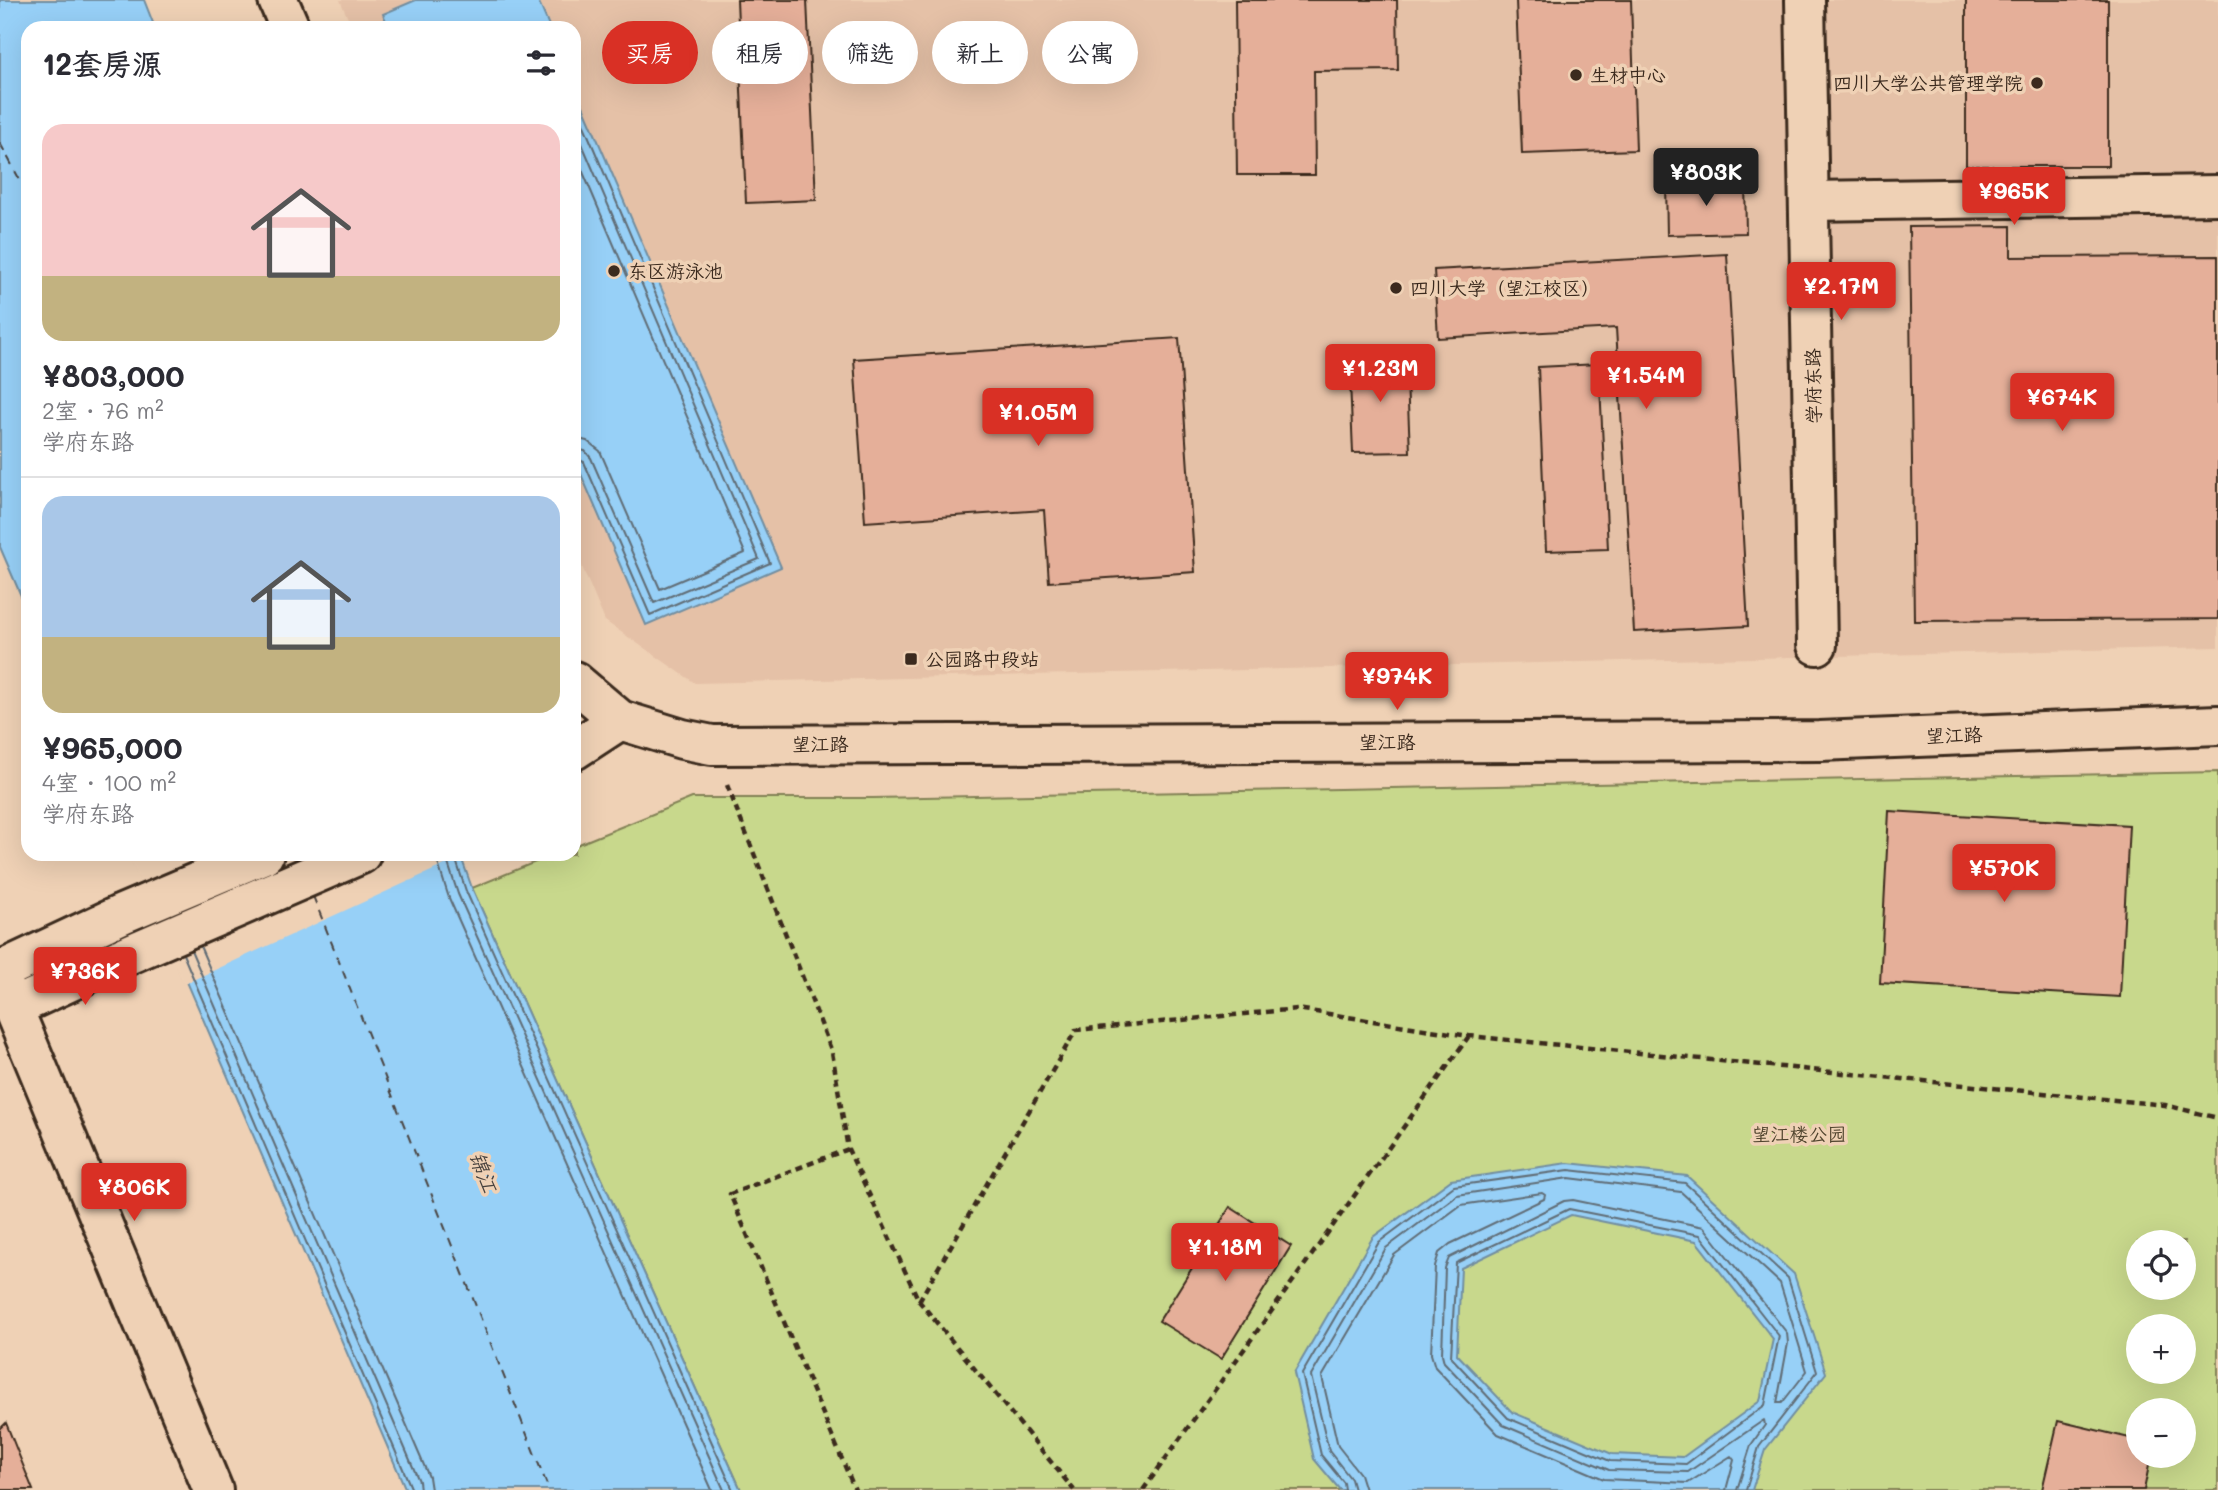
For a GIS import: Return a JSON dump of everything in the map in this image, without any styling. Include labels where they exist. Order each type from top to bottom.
[{"type":"street","points":[[278,0],[287,21]]},
{"type":"street","name":"学府东路","points":[[1805,0],[1817,645]]},
{"type":"street","points":[[1809,201],[2218,195]]},
{"type":"street","name":"望江路","points":[[581,687],[620,720],[712,745],[1820,741],[2218,725]]},
{"type":"street","points":[[581,745],[620,720]]},
{"type":"street","points":[[0,971],[122,914],[247,861]]},
{"type":"street","points":[[213,1490],[6,993],[132,953],[345,861]]},
{"type":"path","points":[[712,745],[832,1052],[848,1149],[919,1301],[1074,1490]]},
{"type":"path","points":[[919,1301],[1076,1030],[1297,1009],[1469,1036],[2165,1105],[2218,1118]]},
{"type":"path","points":[[1143,1490],[1469,1036]]},
{"type":"path","points":[[848,1149],[730,1194],[855,1490]]},
{"type":"shaded area","name":"四川大学（望江校区）","points":[[340,0],[2218,0],[2218,647],[695,683],[605,621],[581,564],[581,21],[349,21]]},
{"type":"green space","name":"望江楼公园","points":[[2218,772],[2218,1490],[741,1490],[472,888],[538,861],[581,861],[581,843],[692,798],[873,798]]},
{"type":"water","points":[[0,0],[144,0],[152,21],[21,21],[21,596],[0,547]]},
{"type":"water","points":[[416,0],[538,0],[547,21],[386,21],[383,14]]},
{"type":"water","name":"东区游泳池","points":[[581,101],[781,567],[646,625],[581,474]]},
{"type":"water","name":"锦江","points":[[135,861],[462,861],[472,888],[741,1490],[406,1490]]},
{"type":"water","points":[[1568,1163],[1687,1176],[1794,1274],[1826,1373],[1765,1450],[1752,1490],[1340,1490],[1314,1459],[1294,1373],[1373,1237],[1451,1180]],"holes":[[[1571,1215],[1696,1241],[1773,1339],[1760,1401],[1683,1457],[1612,1454],[1512,1412],[1457,1354],[1461,1268]]]},
{"type":"pier","points":[[134,861],[453,861],[184,984],[132,862]]},
{"type":"building","points":[[737,0],[807,0],[808,21],[738,21]]},
{"type":"building","points":[[1235,0],[1397,0],[1398,70],[1314,71],[1315,175],[1237,175]]},
{"type":"building","name":"生材中心","points":[[1516,0],[1631,0],[1636,150],[1522,154]]},
{"type":"building","name":"四川大学公共管理学院","points":[[1966,0],[2108,0],[2108,166],[1966,166]]},
{"type":"building","points":[[808,22],[816,200],[746,203],[741,84],[808,84]]},
{"type":"building","points":[[1745,180],[1746,233],[1667,235],[1666,182]]},
{"type":"building","points":[[2011,226],[2011,257],[2218,256],[2218,619],[1914,621],[1909,227]]},
{"type":"building","points":[[1727,254],[1748,626],[1634,632],[1616,328],[1438,338],[1434,270]]},
{"type":"building","points":[[1179,338],[1195,572],[1049,582],[1044,510],[865,522],[854,359]]},
{"type":"building","points":[[1406,355],[1410,452],[1353,453],[1349,356]]},
{"type":"building","points":[[1599,364],[1608,549],[1546,551],[1538,367]]},
{"type":"building","points":[[1889,811],[2129,825],[2120,997],[1880,983]]},
{"type":"building","points":[[1230,1207],[1291,1246],[1221,1359],[1159,1321]]},
{"type":"building","points":[[2058,1421],[2126,1437],[2126,1468],[2149,1468],[2144,1490],[2042,1490]]},
{"type":"building","points":[[6,1423],[33,1490],[0,1490],[0,1429]]},
{"type":"ferry route","points":[[0,143],[21,182]]},
{"type":"ferry route","points":[[313,896],[549,1490]]},
{"type":"place","name":"生材中心","points":[[1576,75]]},
{"type":"place","name":"四川大学公共管理学院","points":[[2037,83]]},
{"type":"place","name":"东区游泳池","points":[[614,271]]},
{"type":"place","name":"四川大学（望江校区）","points":[[1396,288]]},
{"type":"place","name":"公园路中段站","points":[[911,659]]}]
